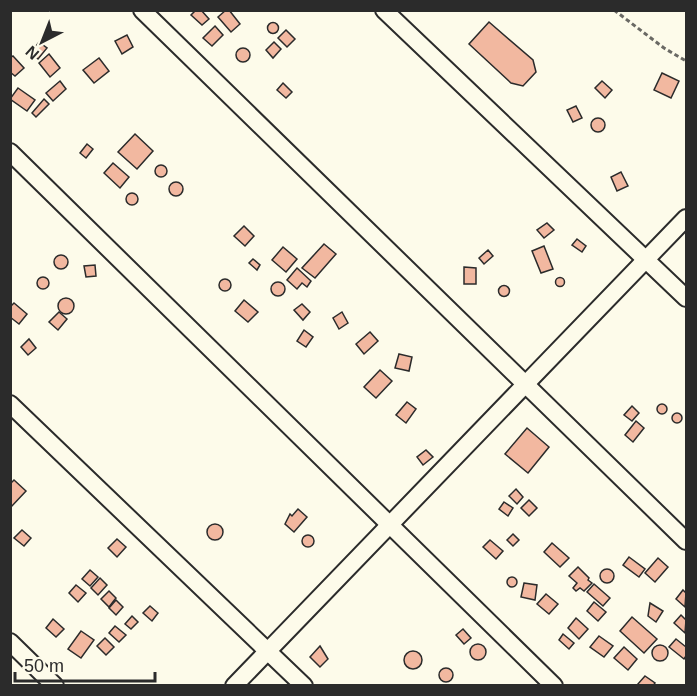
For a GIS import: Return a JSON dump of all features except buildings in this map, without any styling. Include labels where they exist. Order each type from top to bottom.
[{"type":"street","points":[[142,10],[687,541]]},
{"type":"street","points":[[384,10],[687,298]]},
{"type":"street","points":[[10,152],[554,686]]},
{"type":"street","points":[[234,686],[687,218]]},
{"type":"street","points":[[10,404],[304,686]]},
{"type":"street","points":[[10,642],[55,686]]},
{"type":"path","points":[[614,10],[663,48],[687,61]]}]
